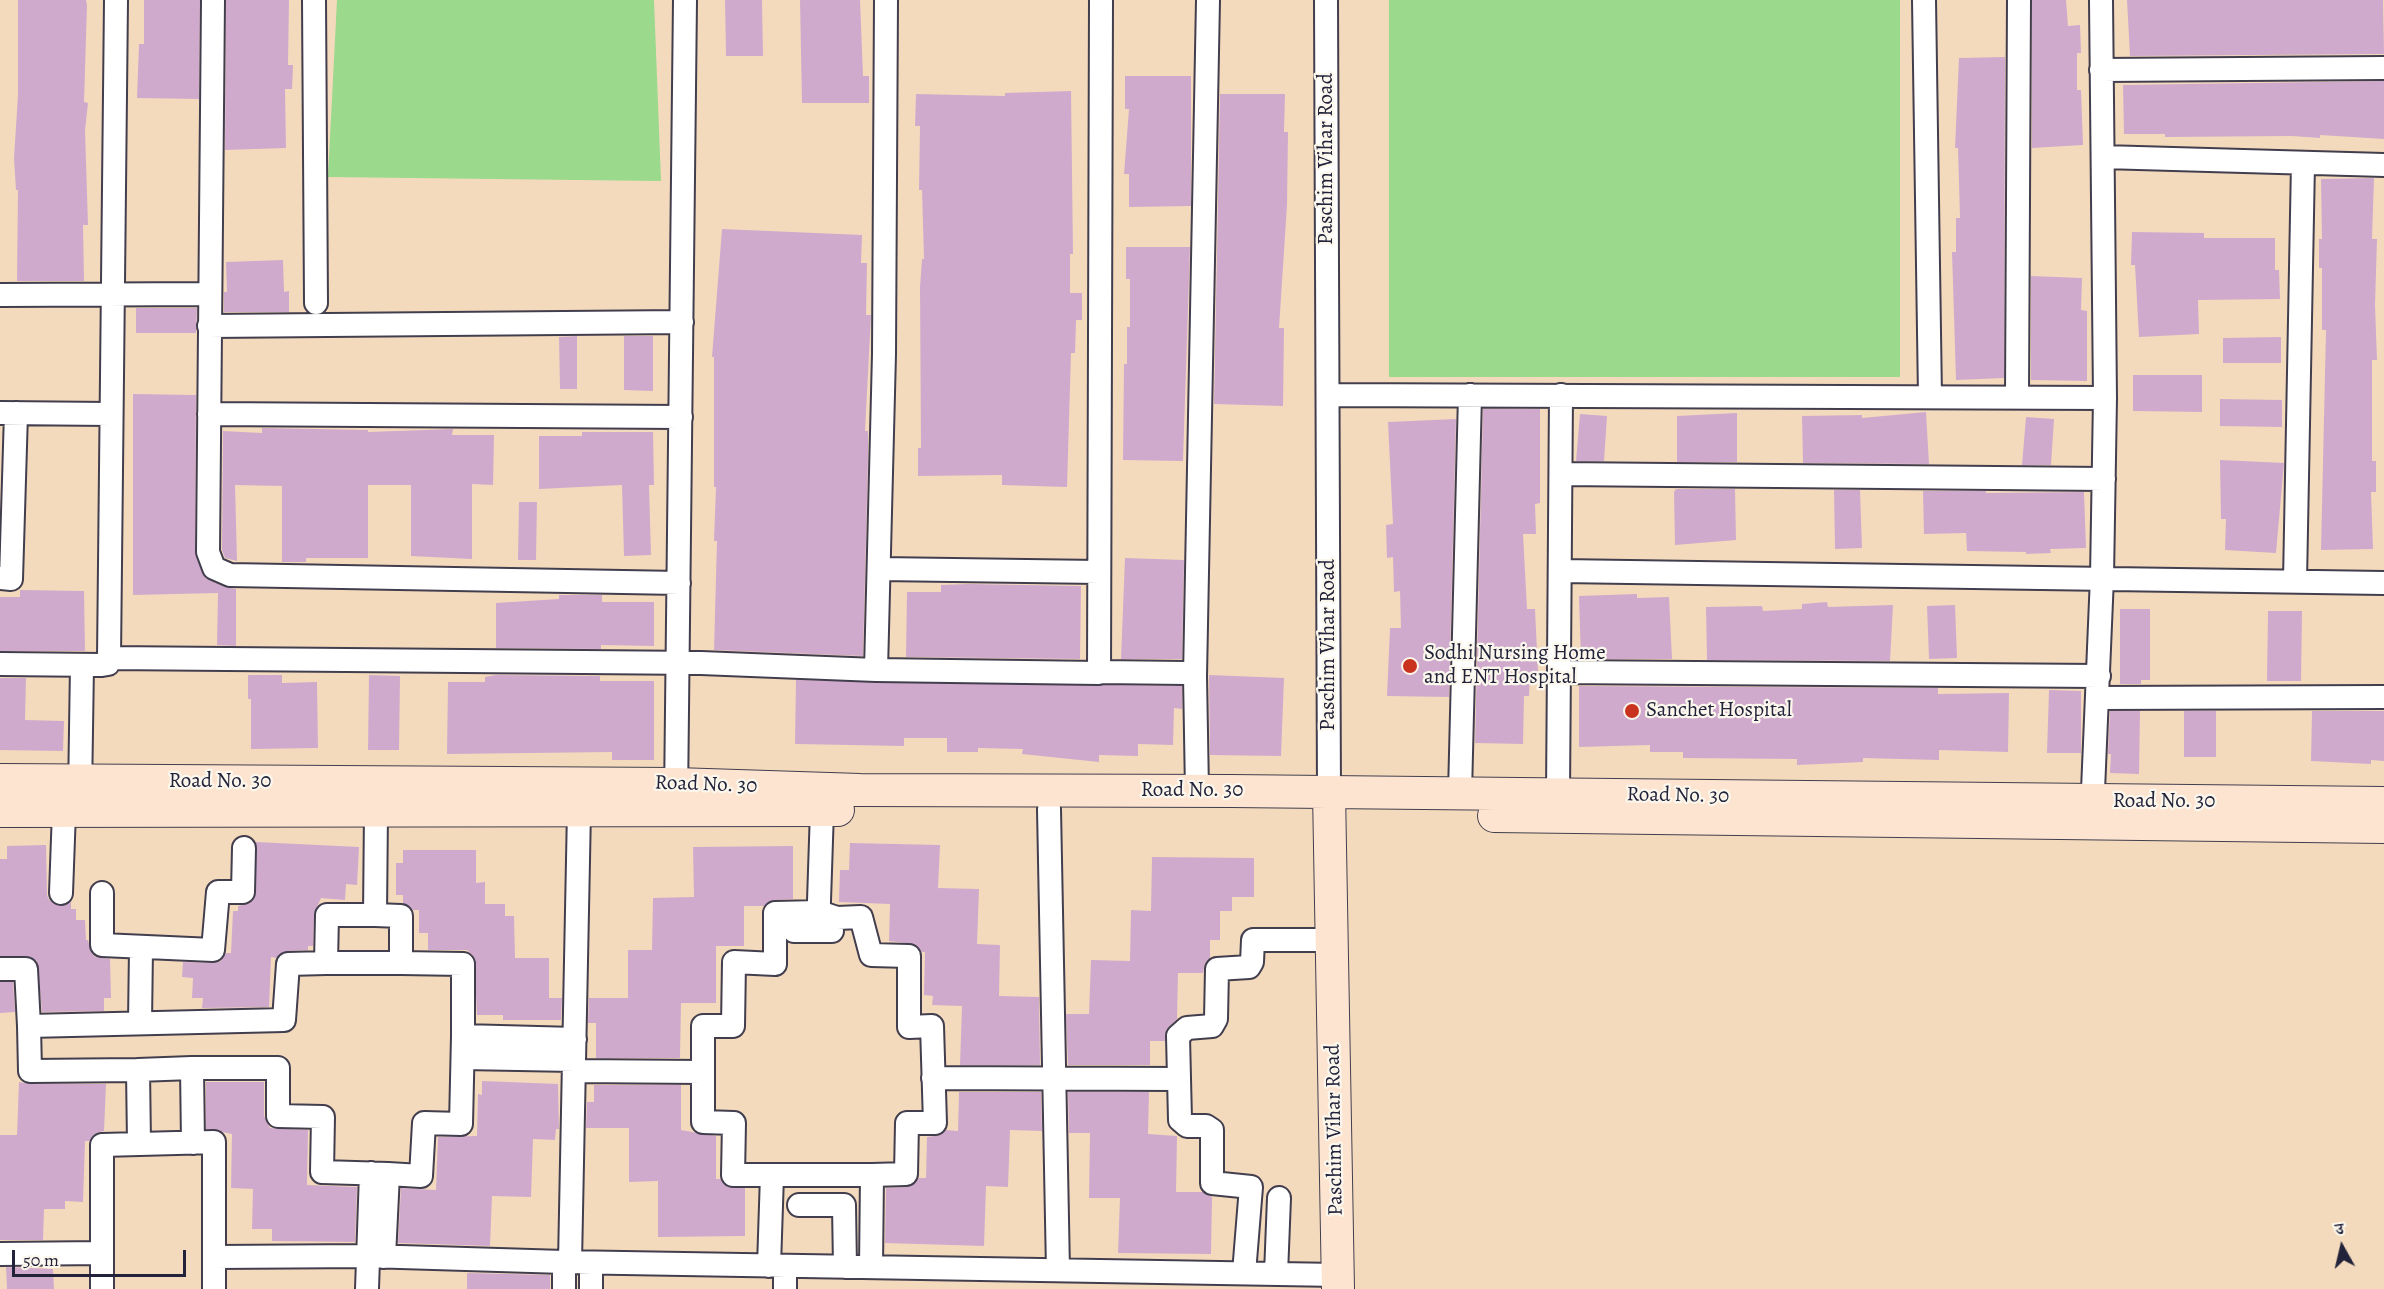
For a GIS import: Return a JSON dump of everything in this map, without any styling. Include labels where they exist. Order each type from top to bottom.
[{"type":"street","points":[[0,664],[106,664],[109,658],[111,293],[116,0]]},
{"type":"street","points":[[213,0],[208,552],[214,568],[230,575],[679,583]]},
{"type":"street","points":[[314,0],[316,303]]},
{"type":"street","points":[[676,797],[685,0]]},
{"type":"street","points":[[876,670],[885,342],[886,0]]},
{"type":"street","points":[[1100,672],[1101,0]]},
{"type":"street","points":[[1197,791],[1195,676],[1208,0]]},
{"type":"street","name":"Paschim Vihar Road","points":[[1326,0],[1329,803],[1338,1282]]},
{"type":"street","points":[[1924,0],[1930,397]]},
{"type":"street","points":[[2017,397],[2019,0]]},
{"type":"street","points":[[2092,812],[2102,577],[2105,398],[2101,0]]},
{"type":"street","points":[[2101,70],[2384,68]]},
{"type":"street","points":[[2103,157],[2384,165]]},
{"type":"street","points":[[2295,581],[2303,163]]},
{"type":"street","points":[[0,295],[209,294]]},
{"type":"street","points":[[209,326],[682,322]]},
{"type":"street","points":[[1328,395],[2105,398]]},
{"type":"street","points":[[1460,793],[1470,395]]},
{"type":"street","points":[[1558,794],[1562,395]]},
{"type":"street","points":[[0,578],[11,579],[7,493],[8,413],[110,414]]},
{"type":"street","points":[[209,414],[681,417]]},
{"type":"street","points":[[1561,474],[2104,479]]},
{"type":"street","points":[[880,569],[1099,572]]},
{"type":"street","points":[[1561,571],[2102,577],[2384,583]]},
{"type":"street","points":[[109,658],[676,663],[876,670],[1186,673],[1195,676]]},
{"type":"street","points":[[61,893],[74,801],[81,665]]},
{"type":"street","points":[[1560,672],[2384,697]]},
{"type":"street","name":"Road No. 30","points":[[0,780],[74,801]]},
{"type":"street","name":"Road No. 30","points":[[0,811],[74,801],[364,801],[676,797],[860,790],[1197,791],[1329,803],[1460,793],[1558,794],[2092,812]]},
{"type":"street","name":"Road No. 30","points":[[364,801],[579,810],[676,797],[822,810],[1049,809],[1329,803],[2314,814],[2384,803]]},
{"type":"street","points":[[364,801],[375,915]]},
{"type":"street","points":[[1049,809],[1058,1270]]},
{"type":"street","points":[[564,1289],[575,1262],[574,1057],[579,810]]},
{"type":"street","points":[[818,921],[822,810]]},
{"type":"street","name":"Road No. 30","points":[[2314,814],[2384,827]]},
{"type":"street","points":[[102,893],[102,945],[213,950],[218,892],[243,892],[244,848]]},
{"type":"street","points":[[794,931],[818,921],[861,916],[871,955],[909,956],[909,1027],[932,1026],[935,1123],[907,1123],[906,1174],[733,1175],[734,1123],[703,1122],[703,1026],[733,1026],[734,962],[775,964],[775,913],[818,921],[853,931]]},
{"type":"street","points":[[326,963],[327,915],[401,916],[400,963]]},
{"type":"street","points":[[1244,1273],[1251,1187],[1212,1183],[1212,1130],[1206,1126],[1187,1126],[1181,1123],[1178,1114],[1180,1033],[1187,1028],[1209,1027],[1216,1019],[1217,969],[1249,967],[1252,962],[1253,940],[1331,940]]},
{"type":"street","points":[[140,1023],[141,948]]},
{"type":"street","points":[[0,969],[26,969],[28,1026],[30,1071],[278,1068],[278,1116],[323,1118],[322,1172],[421,1176],[424,1123],[461,1124],[463,964],[288,964],[284,1020],[28,1026]]},
{"type":"street","points":[[463,1047],[703,1072]]},
{"type":"street","points":[[192,1068],[193,1143]]},
{"type":"street","points":[[138,1070],[140,1143]]},
{"type":"street","points":[[933,1078],[1178,1079]]},
{"type":"street","points":[[102,1289],[102,1145],[214,1143],[214,1289]]},
{"type":"street","points":[[367,1289],[376,1257],[379,1173]]},
{"type":"street","points":[[871,1268],[872,1174]]},
{"type":"street","points":[[772,1175],[777,1266],[785,1289]]},
{"type":"street","points":[[1276,1274],[1279,1198]]},
{"type":"street","points":[[799,1206],[844,1205],[844,1267]]},
{"type":"street","points":[[0,1254],[102,1252]]},
{"type":"street","points":[[214,1257],[376,1257],[844,1267],[976,1279],[1058,1270],[1120,1280],[1244,1273],[1276,1274],[1338,1282]]},
{"type":"street","points":[[575,1262],[591,1289]]},
{"type":"green space","points":[[337,0],[654,0],[661,181],[328,177]]},
{"type":"green space","points":[[1389,0],[1900,0],[1900,377],[1389,377]]},
{"type":"building","points":[[18,0],[86,0],[84,102],[88,103],[85,130],[88,225],[83,225],[84,281],[17,281],[18,190],[16,190],[14,158],[18,95]]},
{"type":"building","points":[[144,0],[200,0],[199,99],[137,98],[139,44],[144,44]]},
{"type":"building","points":[[226,0],[289,0],[288,65],[293,65],[292,89],[285,89],[286,148],[225,150]]},
{"type":"building","points":[[725,0],[762,0],[763,56],[726,56]]},
{"type":"building","points":[[800,0],[860,0],[863,76],[869,76],[869,103],[802,103]]},
{"type":"building","points":[[2032,0],[2066,0],[2068,26],[2080,25],[2081,53],[2077,53],[2077,90],[2081,90],[2083,145],[2032,148]]},
{"type":"building","points":[[2127,0],[2383,0],[2384,54],[2130,56]]},
{"type":"building","points":[[2005,57],[2004,378],[1956,380],[1952,252],[1956,252],[1956,218],[1960,218],[1958,148],[1955,148],[1959,58]]},
{"type":"building","points":[[1125,76],[1191,76],[1191,206],[1129,207],[1129,174],[1124,174],[1129,109],[1125,109]]},
{"type":"building","points":[[2384,81],[2384,139],[2320,135],[2320,138],[2292,136],[2165,137],[2165,134],[2124,134],[2123,85]]},
{"type":"building","points":[[1071,91],[1073,254],[1070,254],[1070,293],[1082,293],[1082,320],[1076,320],[1075,353],[1071,353],[1067,487],[1002,485],[1002,475],[918,476],[918,448],[921,448],[920,287],[922,259],[924,259],[922,190],[919,190],[920,126],[915,126],[916,94],[1005,96],[1005,93]]},
{"type":"building","points":[[1220,94],[1285,94],[1284,132],[1288,132],[1287,205],[1279,328],[1284,328],[1283,406],[1214,404]]},
{"type":"building","points":[[2374,178],[2372,239],[2377,239],[2375,305],[2377,360],[2372,360],[2372,461],[2376,461],[2376,492],[2371,492],[2373,549],[2321,550],[2326,330],[2322,330],[2322,268],[2319,268],[2319,239],[2322,239],[2321,179]]},
{"type":"building","points":[[722,229],[862,235],[861,263],[867,263],[866,315],[871,315],[865,431],[868,431],[868,458],[863,656],[714,650],[717,541],[714,541],[716,487],[714,487],[714,357],[712,357]]},
{"type":"building","points":[[2132,232],[2204,233],[2204,238],[2275,238],[2275,270],[2279,270],[2280,299],[2198,300],[2199,334],[2139,337],[2135,265],[2131,265]]},
{"type":"building","points":[[1126,247],[1190,247],[1183,461],[1123,460],[1124,364],[1127,364],[1127,327],[1130,327],[1130,279],[1126,279]]},
{"type":"building","points":[[283,260],[284,292],[289,291],[289,312],[224,312],[224,292],[227,292],[226,262]]},
{"type":"building","points":[[2031,276],[2082,278],[2081,310],[2087,311],[2087,381],[2031,380]]},
{"type":"building","points":[[136,308],[197,308],[196,333],[136,333]]},
{"type":"building","points":[[577,336],[577,389],[560,389],[559,337]]},
{"type":"building","points":[[624,336],[653,336],[653,391],[624,390]]},
{"type":"building","points":[[2281,337],[2281,363],[2223,363],[2223,338]]},
{"type":"building","points":[[2133,375],[2202,375],[2202,412],[2133,411]]},
{"type":"building","points":[[133,394],[196,395],[195,552],[205,578],[236,589],[236,646],[217,645],[218,593],[133,595]]},
{"type":"building","points":[[2220,399],[2282,400],[2282,427],[2220,426]]},
{"type":"building","points":[[1483,409],[1540,409],[1540,503],[1535,504],[1536,534],[1523,534],[1527,609],[1535,609],[1538,672],[1530,672],[1529,696],[1524,696],[1523,744],[1475,743]]},
{"type":"building","points":[[1926,412],[1929,464],[1803,463],[1802,416],[1862,415],[1862,418]]},
{"type":"building","points":[[1737,413],[1737,462],[1677,462],[1677,416]]},
{"type":"building","points":[[1580,414],[1607,416],[1604,461],[1576,461]]},
{"type":"building","points":[[2026,417],[2054,419],[2051,465],[2022,465]]},
{"type":"building","points":[[1456,419],[1449,697],[1387,696],[1390,628],[1401,628],[1400,591],[1394,592],[1393,557],[1387,558],[1386,525],[1393,524],[1388,422]]},
{"type":"building","points":[[262,428],[368,430],[368,432],[453,429],[452,435],[494,435],[493,485],[472,484],[472,559],[411,556],[411,485],[368,485],[368,558],[306,558],[306,562],[282,562],[282,486],[235,485],[237,561],[225,558],[222,550],[223,431],[262,433]]},
{"type":"building","points":[[582,432],[653,432],[654,485],[649,485],[651,555],[624,556],[622,485],[539,489],[539,436],[582,436]]},
{"type":"building","points":[[2220,460],[2284,463],[2276,553],[2225,550],[2226,519],[2221,519]]},
{"type":"building","points":[[1676,489],[1735,489],[1736,540],[1675,545],[1674,492]]},
{"type":"building","points":[[1834,490],[1860,490],[1862,548],[1835,549]]},
{"type":"building","points":[[1923,491],[2084,492],[2086,548],[2050,549],[2051,553],[2026,554],[2026,552],[1967,551],[1966,533],[1924,534]]},
{"type":"building","points":[[519,502],[537,502],[536,560],[518,560]]},
{"type":"building","points":[[1125,558],[1184,560],[1182,659],[1121,659]]},
{"type":"building","points":[[941,585],[1081,586],[1080,659],[906,657],[907,592],[941,592]]},
{"type":"building","points":[[20,590],[84,591],[85,651],[0,651],[0,597],[20,597]]},
{"type":"building","points":[[1637,594],[1637,598],[1669,597],[1672,659],[1581,659],[1579,596]]},
{"type":"building","points":[[559,595],[602,595],[602,602],[654,602],[654,646],[601,645],[601,649],[496,648],[496,603],[559,599]]},
{"type":"building","points":[[1827,602],[1828,607],[1893,605],[1890,661],[1707,660],[1706,607],[1762,606],[1763,611],[1802,609],[1802,604]]},
{"type":"building","points":[[1955,605],[1957,658],[1929,659],[1927,606]]},
{"type":"building","points":[[2120,609],[2150,609],[2150,680],[2141,680],[2141,684],[2120,684]]},
{"type":"building","points":[[2268,611],[2302,611],[2301,681],[2267,681]]},
{"type":"building","points":[[248,675],[282,675],[282,683],[317,682],[318,748],[251,749],[251,699],[248,699]]},
{"type":"building","points":[[369,675],[400,676],[399,750],[368,750]]},
{"type":"building","points":[[496,675],[600,676],[600,681],[654,681],[654,760],[612,760],[612,752],[447,754],[448,682],[485,682],[485,677]]},
{"type":"building","points":[[1209,675],[1284,678],[1281,756],[1210,755]]},
{"type":"building","points":[[0,678],[26,678],[25,720],[64,721],[63,751],[0,750]]},
{"type":"building","points":[[796,680],[1182,686],[1182,709],[1174,708],[1173,745],[1138,744],[1138,756],[1099,755],[1099,762],[1022,754],[1023,749],[978,748],[978,752],[947,752],[947,738],[904,738],[904,746],[795,744]]},
{"type":"building","points":[[1579,686],[1938,688],[1938,694],[2009,693],[2008,752],[1939,750],[1939,760],[1863,758],[1863,762],[1797,765],[1797,759],[1683,758],[1683,752],[1650,752],[1650,745],[1579,747]]},
{"type":"building","points":[[2049,690],[2081,691],[2081,753],[2047,753]]},
{"type":"building","points":[[2110,711],[2140,711],[2139,774],[2110,773],[2111,754],[2108,754]]},
{"type":"building","points":[[2184,711],[2216,711],[2216,757],[2184,757]]},
{"type":"building","points":[[2312,711],[2384,711],[2384,761],[2371,760],[2371,764],[2311,761]]},
{"type":"building","points":[[256,842],[359,847],[357,885],[346,884],[345,900],[321,898],[314,914],[313,946],[308,946],[308,950],[287,951],[276,958],[271,957],[269,1007],[202,1008],[203,998],[192,998],[193,978],[182,977],[183,962],[220,962],[226,953],[231,953],[233,911],[238,911],[238,906],[250,903],[256,893]]},
{"type":"building","points":[[850,843],[940,845],[938,888],[979,889],[977,944],[1000,945],[999,996],[1039,997],[1040,1065],[960,1065],[962,1006],[932,1005],[933,996],[924,995],[925,952],[922,952],[915,944],[889,941],[890,904],[839,902],[840,870],[849,870]]},
{"type":"building","points":[[46,845],[49,900],[60,906],[71,902],[71,909],[76,909],[76,920],[85,920],[86,940],[88,940],[91,952],[95,957],[110,959],[111,998],[104,998],[104,1011],[42,1012],[37,961],[27,956],[0,956],[0,859],[7,859],[7,846]]},
{"type":"building","points":[[793,846],[793,899],[774,900],[764,906],[744,906],[744,946],[716,946],[716,1003],[681,1003],[680,1058],[596,1058],[596,1023],[588,1023],[589,998],[628,998],[628,950],[652,950],[653,898],[694,897],[693,847]]},
{"type":"building","points":[[403,850],[476,850],[476,883],[485,882],[485,904],[505,904],[505,916],[514,916],[515,958],[549,958],[549,998],[562,998],[561,1020],[503,1020],[503,1015],[477,1015],[474,957],[467,950],[428,950],[428,933],[419,933],[419,910],[413,910],[403,903],[403,895],[396,895],[396,863],[403,863]]},
{"type":"building","points":[[1152,857],[1254,858],[1254,897],[1232,897],[1232,911],[1220,911],[1220,940],[1210,940],[1210,958],[1205,963],[1203,973],[1178,973],[1177,1019],[1166,1030],[1165,1041],[1150,1041],[1150,1065],[1068,1065],[1066,1014],[1089,1014],[1091,960],[1130,961],[1131,910],[1151,911]]},
{"type":"building","points":[[0,982],[13,982],[15,1012],[0,1013]]},
{"type":"building","points":[[482,1081],[558,1084],[559,1129],[556,1129],[555,1140],[533,1139],[531,1197],[492,1196],[490,1246],[398,1243],[401,1188],[436,1190],[438,1137],[477,1136],[478,1094],[482,1095]]},
{"type":"building","points":[[19,1082],[106,1084],[104,1131],[96,1133],[90,1141],[85,1141],[83,1202],[65,1201],[65,1209],[44,1209],[43,1240],[0,1240],[0,1135],[17,1135]]},
{"type":"building","points":[[206,1082],[264,1082],[264,1116],[270,1128],[308,1130],[307,1185],[357,1187],[355,1242],[272,1241],[272,1229],[252,1229],[253,1189],[231,1188],[232,1134],[206,1129]]},
{"type":"building","points":[[594,1085],[681,1085],[681,1130],[716,1136],[716,1179],[720,1179],[727,1187],[745,1188],[745,1236],[658,1237],[658,1181],[629,1182],[629,1128],[586,1128],[587,1102],[594,1102]]},
{"type":"building","points":[[959,1092],[1041,1092],[1042,1131],[1010,1130],[1008,1187],[986,1186],[984,1246],[885,1243],[886,1188],[907,1187],[913,1185],[919,1178],[926,1178],[927,1137],[941,1135],[946,1130],[958,1131]]},
{"type":"building","points":[[1068,1092],[1149,1092],[1148,1134],[1177,1136],[1176,1192],[1203,1192],[1212,1197],[1211,1254],[1118,1253],[1120,1198],[1089,1198],[1090,1133],[1069,1133]]},
{"type":"building","points":[[6,1267],[53,1269],[54,1289],[7,1289]]},
{"type":"building","points":[[467,1273],[550,1275],[550,1289],[467,1289]]},
{"type":"place","name":"Sodhi Nursing Home and ENT Hospital","points":[[1410,666]]},
{"type":"place","name":"Sanchet Hospital","points":[[1632,711]]}]
